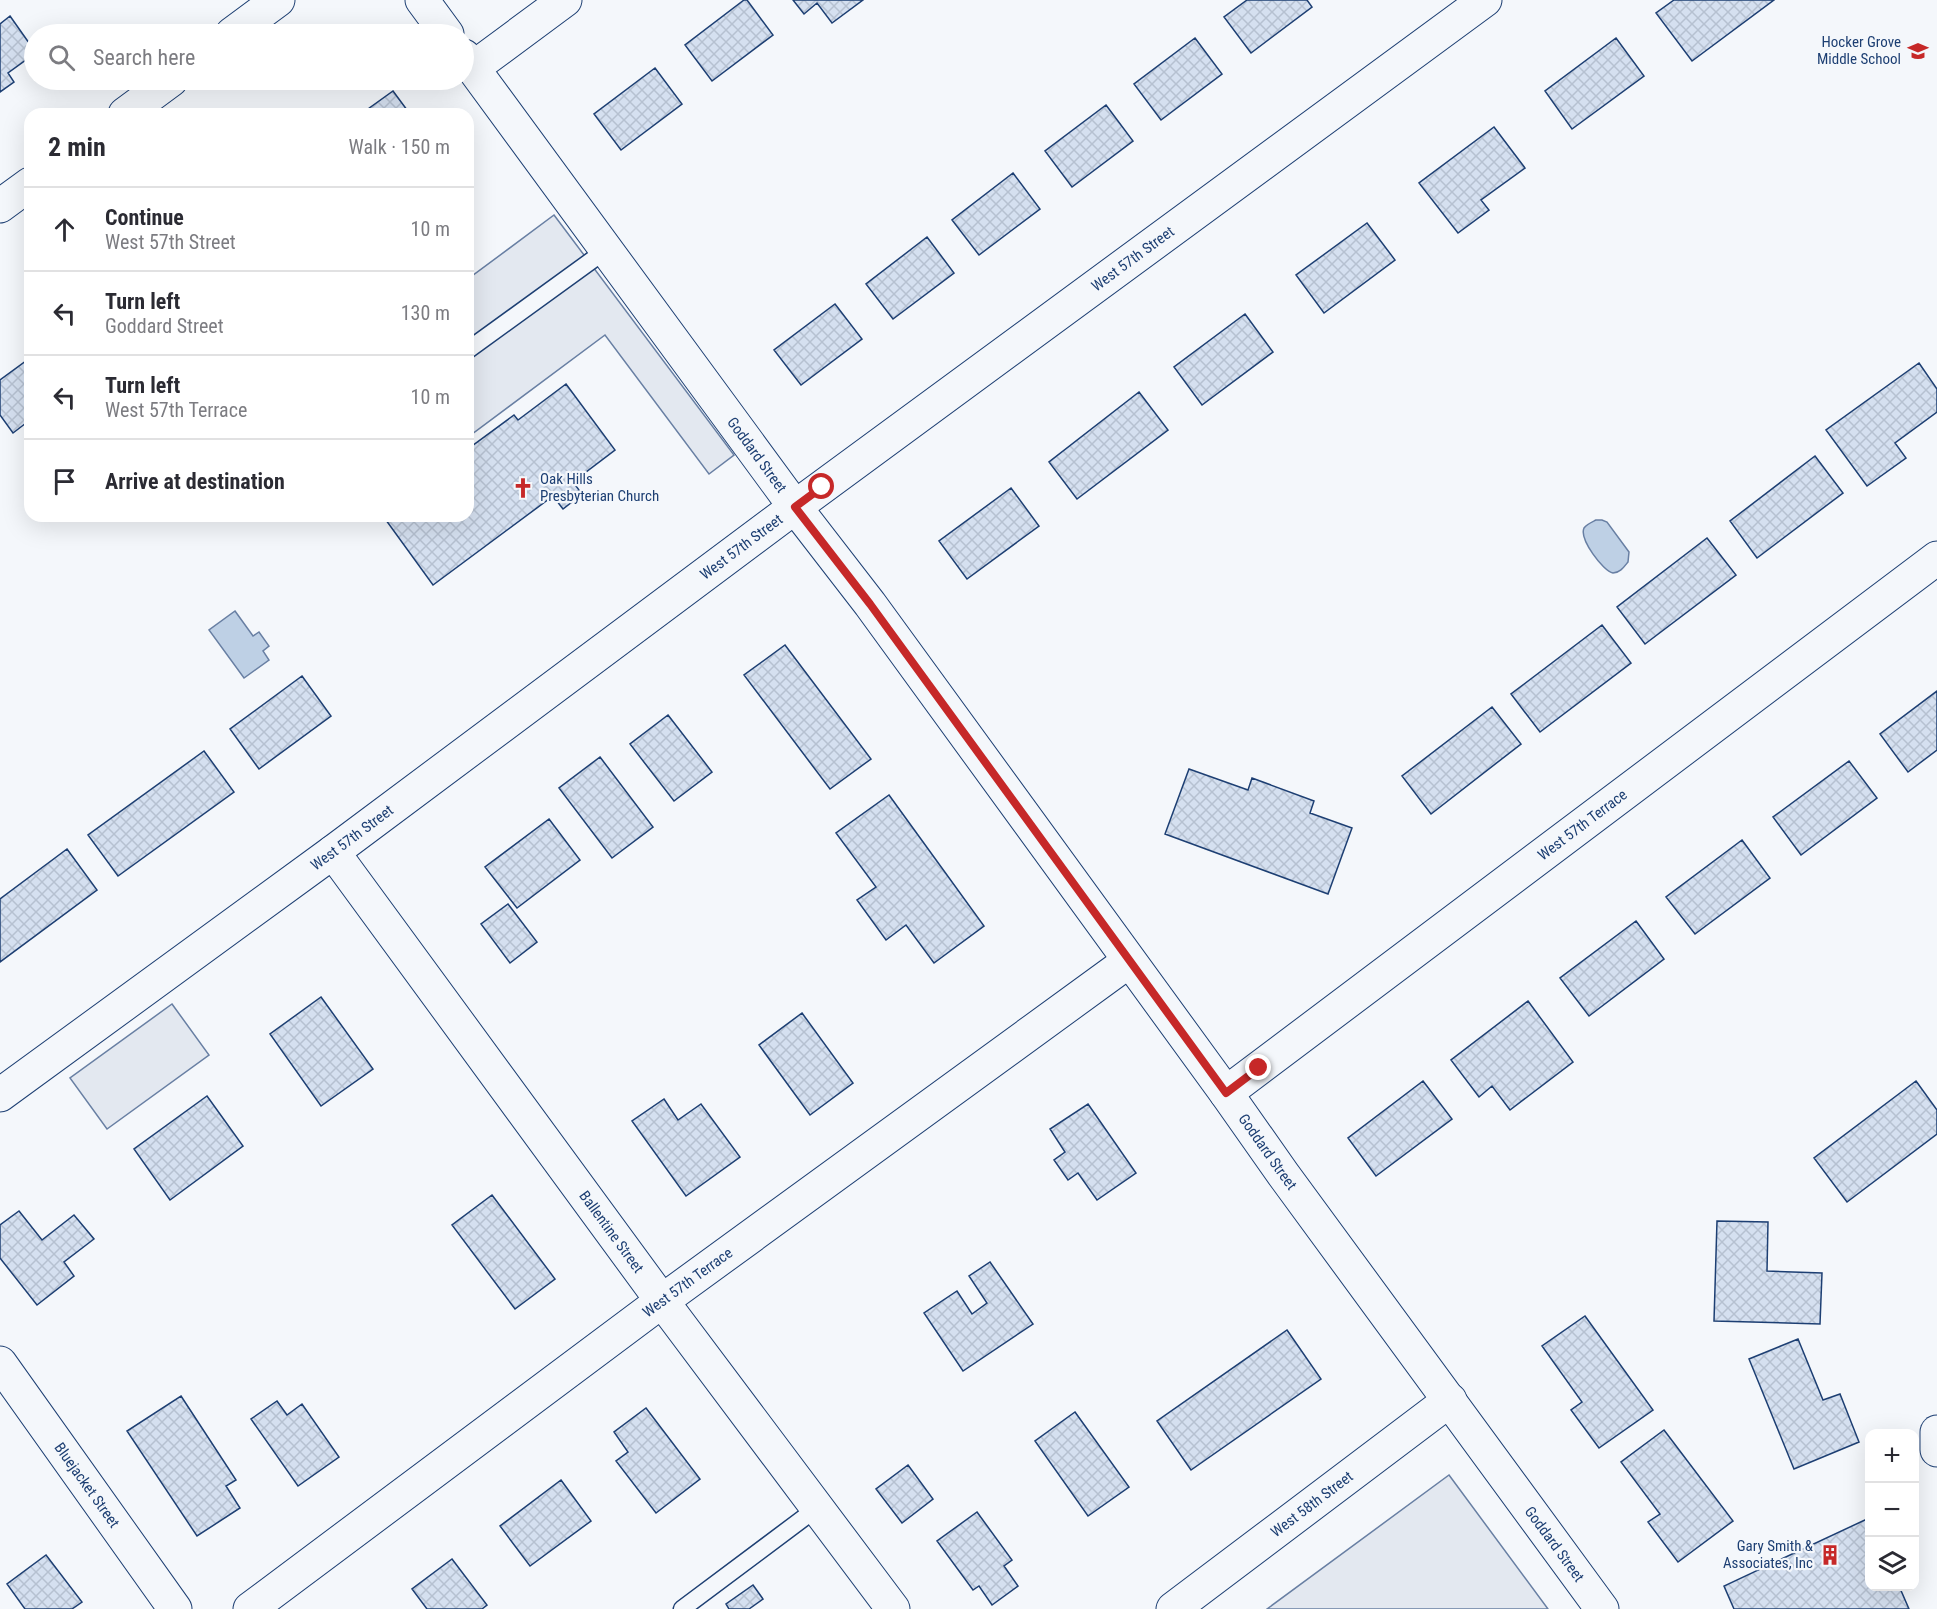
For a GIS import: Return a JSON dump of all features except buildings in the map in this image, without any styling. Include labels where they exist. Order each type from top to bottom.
[{"type":"street","points":[[246,24],[278,0]]},
{"type":"street","points":[[422,0],[440,24]]},
{"type":"street","points":[[474,58],[565,0]]},
{"type":"street","name":"West 57th Street","points":[[0,1095],[333,852],[795,507],[1485,0]]},
{"type":"street","name":"Goddard Street","points":[[474,70],[795,507],[870,604],[1602,1609]]},
{"type":"street","points":[[132,108],[157,90]]},
{"type":"street","points":[[0,206],[24,188]]},
{"type":"street","name":"West 57th Terrace","points":[[1226,1093],[1937,558]]},
{"type":"street","name":"Ballentine Street","points":[[333,852],[662,1301],[892,1609]]},
{"type":"street","name":"West 57th Terrace","points":[[250,1609],[662,1301],[1129,961]]},
{"type":"street","name":"Bluejacket Street","points":[[0,1362],[175,1609]]},
{"type":"street","name":"West 58th Street","points":[[1173,1609],[1450,1400]]},
{"type":"street","points":[[1937,1432],[1937,1450]]},
{"type":"lane","points":[[474,346],[606,250]]},
{"type":"lane","points":[[682,1609],[817,1508]]},
{"type":"shaded area","points":[[554,215],[734,455],[709,474],[605,335],[474,433],[474,275]]},
{"type":"shaded area","points":[[172,1004],[209,1055],[107,1129],[70,1078]]},
{"type":"shaded area","points":[[1449,1475],[1548,1609],[1267,1609]]},
{"type":"water","points":[[1596,520],[1607,522],[1629,552],[1628,562],[1618,572],[1613,573],[1604,567],[1588,547],[1583,533],[1584,528]]},
{"type":"water","points":[[235,611],[253,636],[259,632],[269,646],[263,651],[269,660],[244,678],[209,630]]},
{"type":"place","name":"Hocker Grove Middle School","points":[[1918,51]]},
{"type":"place","name":"Oak Hills Presbyterian Church","points":[[523,488]]},
{"type":"place","name":"Gary Smith & Associates, Inc","points":[[1830,1555]]},
{"type":"route","points":[[822,487],[795,507],[870,604],[1226,1093],[1259,1068]]}]
